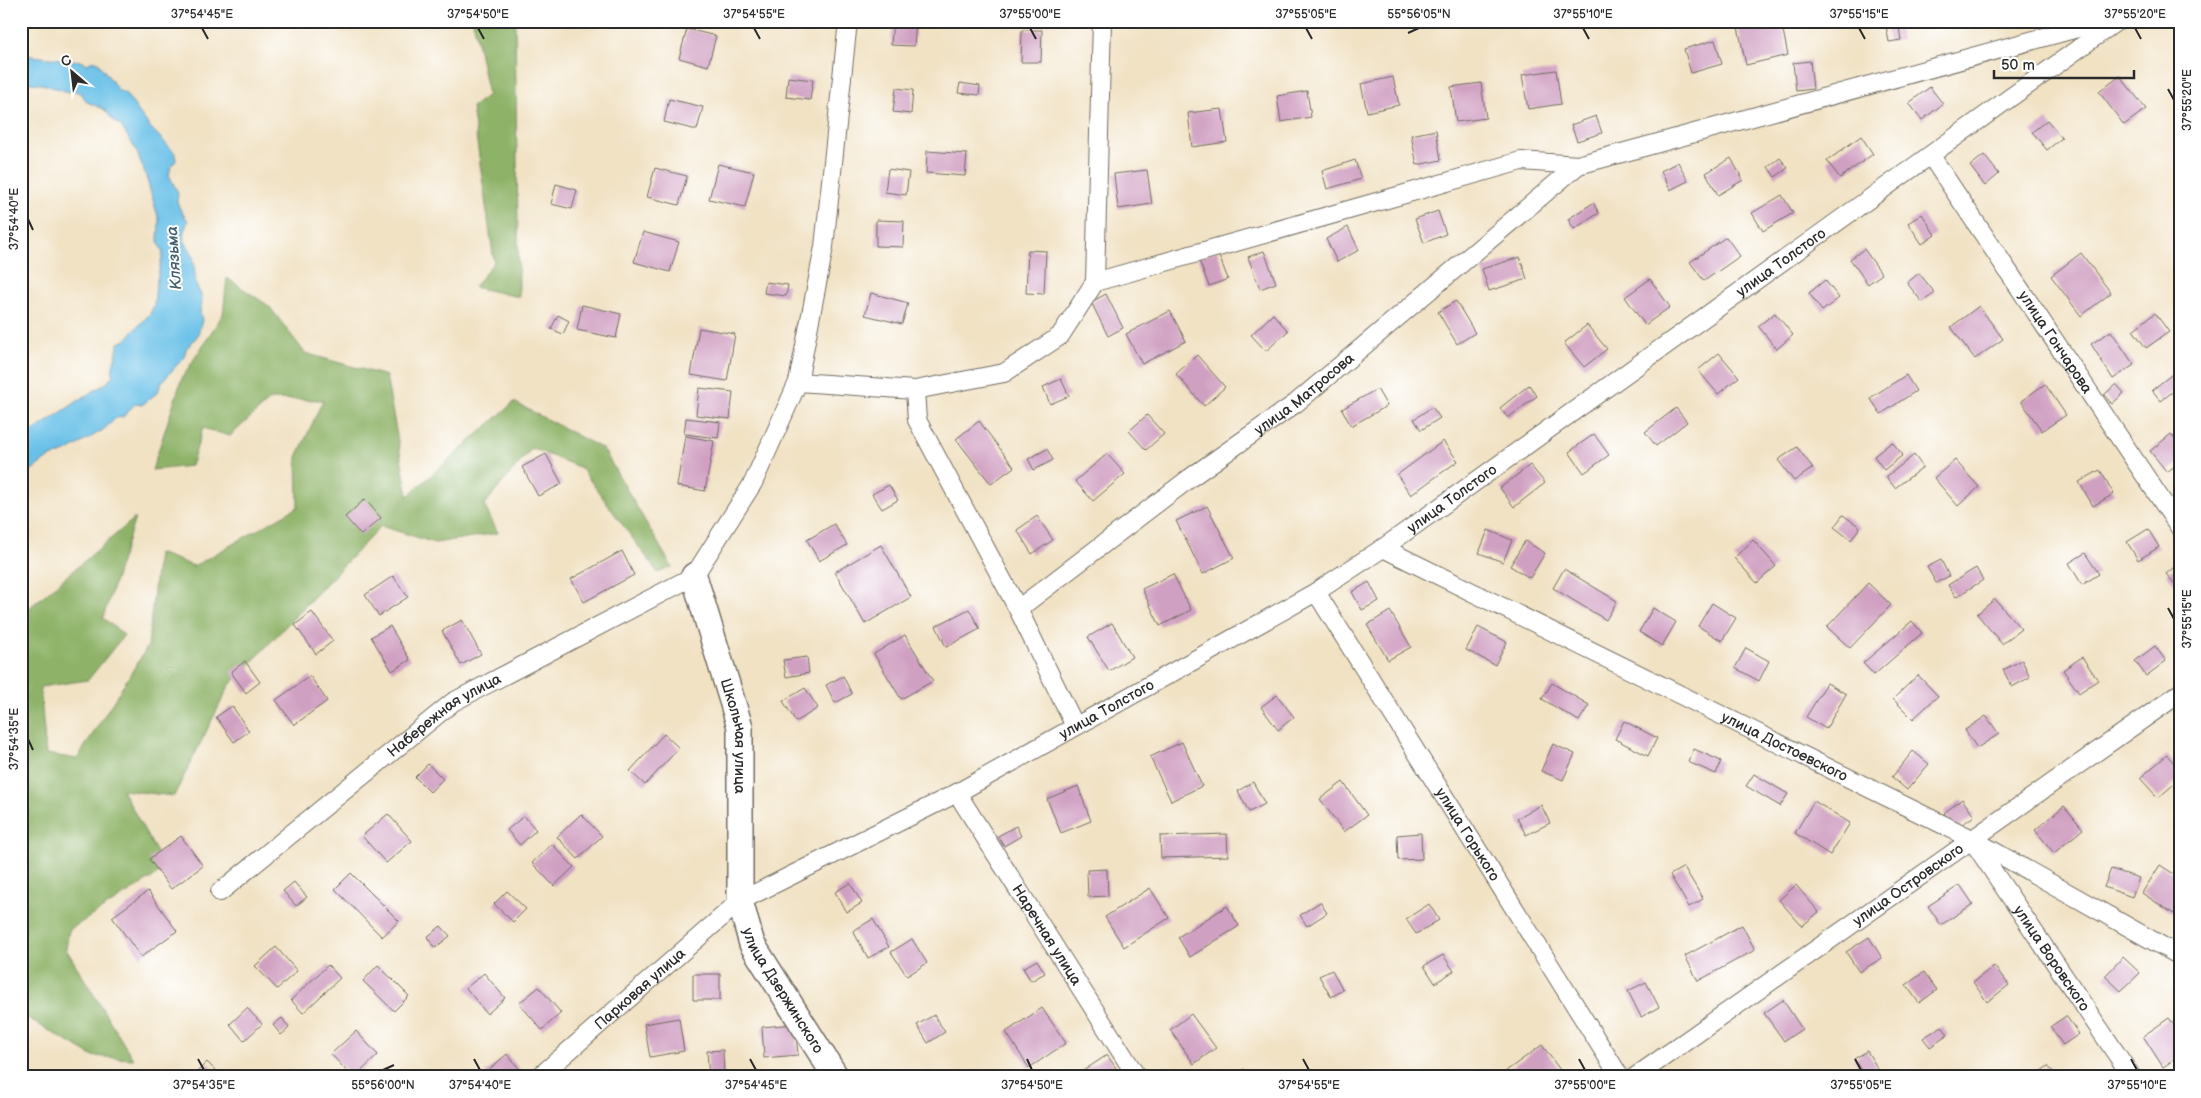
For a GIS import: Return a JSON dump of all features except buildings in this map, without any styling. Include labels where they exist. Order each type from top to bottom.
[{"type":"street","points":[[694,576],[753,483],[798,382],[824,247],[848,21]]},
{"type":"street","points":[[798,382],[915,390],[1004,373],[1060,336],[1095,282],[1102,21]]},
{"type":"street","points":[[1095,282],[1521,161],[1578,165],[2103,21]]},
{"type":"street","name":"улица Толстого","points":[[740,901],[957,792],[1316,592],[1383,548],[2117,21]]},
{"type":"street","name":"улица Гончарова","points":[[1931,156],[2180,528]]},
{"type":"street","name":"улица Матросова","points":[[1018,609],[1190,478],[1296,403],[1578,165]]},
{"type":"street","points":[[915,390],[917,420],[1018,609],[1075,726]]},
{"type":"street","name":"улица Достоевского","points":[[1383,548],[1972,839],[2180,956]]},
{"type":"street","name":"Набережная улица","points":[[220,892],[453,702],[694,576]]},
{"type":"street","name":"Школьная улица","points":[[694,576],[740,727],[740,901]]},
{"type":"street","name":"улица Горького","points":[[1316,592],[1620,1077]]},
{"type":"street","name":"улица Островского","points":[[1635,1077],[2180,692]]},
{"type":"street","name":"Наречная улица","points":[[957,792],[1137,1077]]},
{"type":"street","name":"улица Воровского","points":[[1972,839],[2132,1077]]},
{"type":"street","name":"улица Дзержинского","points":[[740,901],[752,944],[828,1074]]},
{"type":"street","name":"Парковая улица","points":[[539,1077],[740,901]]},
{"type":"green space","points":[[473,21],[515,21],[519,297],[474,287],[494,262],[472,107],[488,95]]},
{"type":"green space","points":[[227,278],[269,306],[305,353],[386,376],[408,496],[514,402],[603,449],[672,567],[658,573],[581,468],[532,448],[484,505],[498,533],[435,543],[381,526],[229,686],[174,796],[122,790],[166,869],[69,930],[66,949],[133,1059],[92,1056],[21,1014],[21,615],[135,518],[103,618],[124,635],[88,680],[40,687],[46,754],[77,759],[148,646],[158,553],[194,566],[298,507],[297,457],[323,400],[271,399],[230,436],[203,428],[191,466],[152,470],[182,378],[223,314]]},
{"type":"water","name":"Клязьма","points":[[21,55],[81,61],[87,64],[97,61],[119,91],[125,93],[149,126],[175,153],[176,161],[171,166],[169,175],[178,193],[177,202],[188,221],[183,234],[184,240],[193,255],[196,285],[202,302],[200,311],[202,320],[198,335],[186,349],[184,357],[161,383],[158,392],[142,405],[135,404],[123,417],[116,418],[103,430],[66,452],[48,458],[21,478],[21,439],[107,383],[113,375],[118,343],[124,341],[150,314],[154,305],[156,284],[163,253],[158,241],[159,220],[144,170],[136,150],[121,126],[104,109],[87,102],[82,94],[42,84],[21,82]]}]
